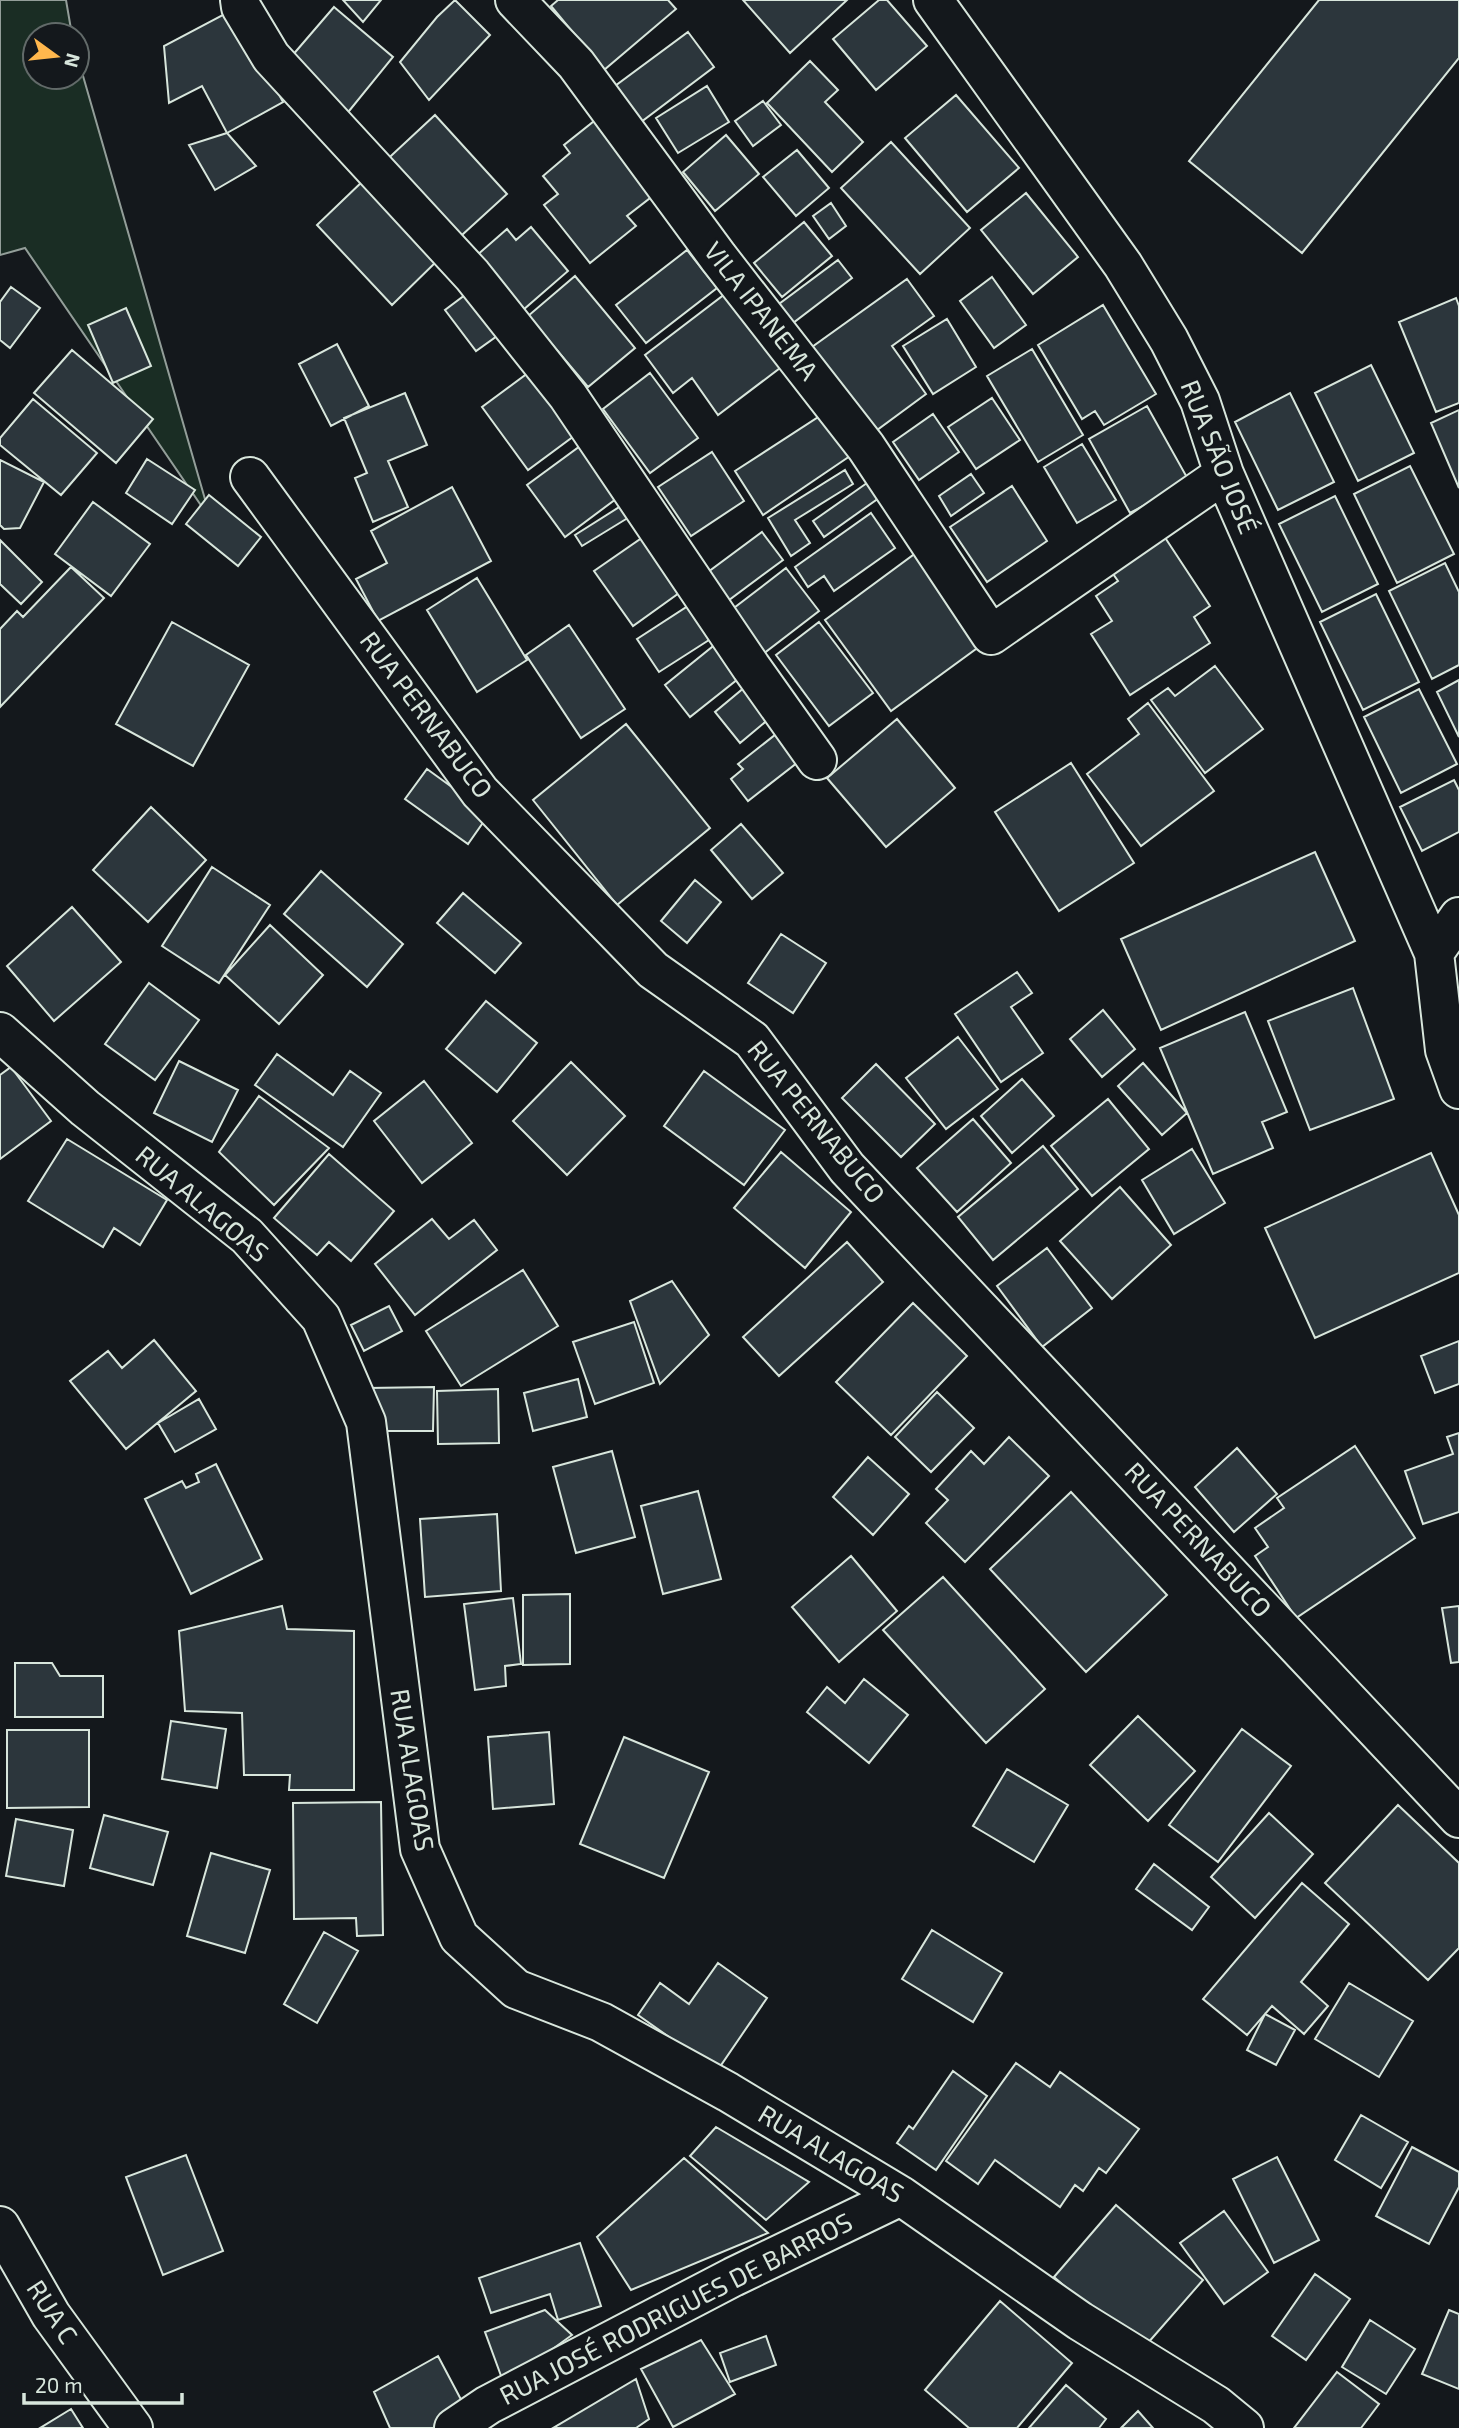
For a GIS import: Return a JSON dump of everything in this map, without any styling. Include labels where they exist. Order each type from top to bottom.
[{"type":"street","points":[[240,0],[241,7],[271,57],[472,275],[568,396],[817,760]]},
{"type":"street","name":"VILA IPANEMA","points":[[514,0],[576,64],[718,257],[866,447],[991,635],[1224,474]]},
{"type":"street","name":"RUA SÃO JOSÉ","points":[[933,0],[1136,286],[1169,340],[1200,401],[1224,474],[1434,953],[1445,1050],[1459,1089]]},
{"type":"street","name":"RUA PERNABUCO","points":[[250,477],[480,792],[653,970],[752,1041],[847,1168],[1459,1818]]},
{"type":"street","points":[[1434,953],[1459,917]]},
{"type":"street","name":"RUA ALAGOAS","points":[[0,1032],[85,1108],[247,1236],[321,1318],[366,1422],[419,1849],[459,1937],[516,1989],[601,2022],[728,2092],[901,2196],[1080,2321],[1216,2405],[1244,2428]]},
{"type":"street","name":"RUA JOSÉ RODRIGUES DE BARROS","points":[[454,2428],[488,2405],[720,2283],[901,2196]]},
{"type":"street","name":"RUA C","points":[[0,2226],[51,2315],[133,2428]]},
{"type":"green space","points":[[0,0],[66,0],[70,21],[21,21],[21,91],[87,91],[211,520],[25,248],[0,255]]},
{"type":"building","points":[[343,0],[381,0],[363,22]]},
{"type":"building","points":[[455,0],[490,35],[429,100],[400,62],[437,17]]},
{"type":"building","points":[[558,0],[668,0],[676,9],[604,70],[551,6]]},
{"type":"building","points":[[743,0],[847,0],[790,53]]},
{"type":"building","points":[[879,0],[887,0],[927,46],[876,90],[833,39]]},
{"type":"building","points":[[1319,0],[1459,0],[1459,58],[1302,253],[1189,161]]},
{"type":"building","points":[[334,7],[393,57],[345,116],[285,64]]},
{"type":"building","points":[[234,9],[283,102],[227,133],[202,86],[169,103],[164,46]]},
{"type":"building","points":[[688,32],[714,67],[641,122],[615,86]]},
{"type":"building","points":[[810,61],[838,90],[825,102],[863,142],[832,172],[767,103]]},
{"type":"building","points":[[707,86],[729,122],[678,153],[656,118]]},
{"type":"building","points":[[956,95],[1019,168],[967,212],[905,138]]},
{"type":"building","points":[[763,101],[781,125],[753,146],[735,121]]},
{"type":"building","points":[[603,114],[663,188],[627,216],[636,226],[590,263],[544,205],[558,194],[543,176],[570,153],[564,145]]},
{"type":"building","points":[[435,115],[507,194],[451,245],[379,167]]},
{"type":"building","points":[[227,133],[256,166],[215,190],[189,145]]},
{"type":"building","points":[[726,135],[759,174],[715,211],[683,172]]},
{"type":"building","points":[[891,142],[970,228],[920,274],[841,188]]},
{"type":"building","points":[[797,150],[829,188],[796,216],[763,177]]},
{"type":"building","points":[[365,179],[440,258],[392,305],[317,225]]},
{"type":"building","points":[[1026,193],[1078,257],[1033,294],[981,230]]},
{"type":"building","points":[[831,203],[846,226],[829,239],[813,216]]},
{"type":"building","points":[[804,222],[832,256],[782,297],[754,263]]},
{"type":"building","points":[[531,227],[568,271],[523,310],[476,256],[507,229],[516,240]]},
{"type":"building","points":[[687,250],[717,288],[646,343],[616,305]]},
{"type":"building","points":[[838,260],[852,278],[793,323],[779,304]]},
{"type":"building","points":[[575,276],[635,348],[588,387],[528,316]]},
{"type":"building","points":[[992,277],[1026,325],[994,348],[960,301]]},
{"type":"building","points":[[907,279],[934,316],[892,346],[926,394],[873,433],[812,347]]},
{"type":"building","points":[[11,287],[40,308],[10,348],[0,340],[0,302]]},
{"type":"building","points":[[473,289],[504,331],[476,351],[445,310]]},
{"type":"building","points":[[725,294],[780,368],[718,415],[692,378],[673,393],[645,355]]},
{"type":"building","points":[[1456,298],[1459,306],[1459,403],[1436,412],[1399,322]]},
{"type":"building","points":[[1103,305],[1156,394],[1104,425],[1095,411],[1082,419],[1038,345]]},
{"type":"building","points":[[126,308],[151,366],[113,383],[88,325]]},
{"type":"building","points":[[947,319],[976,367],[933,394],[903,346]]},
{"type":"building","points":[[337,344],[369,406],[331,426],[299,364]]},
{"type":"building","points":[[1032,349],[1083,435],[1038,462],[987,376]]},
{"type":"building","points":[[72,350],[153,419],[116,463],[34,393]]},
{"type":"building","points":[[1371,365],[1414,453],[1358,481],[1315,393]]},
{"type":"building","points":[[528,373],[574,436],[528,470],[482,407]]},
{"type":"building","points":[[650,373],[698,438],[650,473],[603,409]]},
{"type":"building","points":[[405,393],[427,445],[388,461],[408,507],[373,522],[355,478],[367,473],[344,418]]},
{"type":"building","points":[[1290,393],[1334,482],[1278,510],[1235,422]]},
{"type":"building","points":[[992,398],[1020,440],[976,469],[948,427]]},
{"type":"building","points":[[33,399],[97,453],[61,495],[0,445],[0,438]]},
{"type":"building","points":[[1147,406],[1189,481],[1130,513],[1089,439]]},
{"type":"building","points":[[1459,410],[1459,488],[1431,423]]},
{"type":"building","points":[[823,414],[850,456],[763,515],[735,471]]},
{"type":"building","points":[[933,414],[959,452],[919,480],[893,442]]},
{"type":"building","points":[[587,441],[624,493],[565,537],[527,485]]},
{"type":"building","points":[[1082,444],[1116,500],[1077,523],[1044,467]]},
{"type":"building","points":[[712,452],[744,501],[691,536],[658,487]]},
{"type":"building","points":[[147,459],[195,490],[172,524],[126,493]]},
{"type":"building","points":[[0,460],[44,482],[20,528],[4,529],[0,525]]},
{"type":"building","points":[[1410,466],[1454,554],[1397,583],[1354,494]]},
{"type":"building","points":[[845,470],[853,484],[795,520],[810,543],[791,556],[768,518]]},
{"type":"building","points":[[971,474],[984,493],[951,516],[939,496]]},
{"type":"building","points":[[874,478],[886,493],[824,537],[813,521]]},
{"type":"building","points":[[1012,486],[1047,541],[987,582],[950,527]]},
{"type":"building","points":[[452,487],[491,561],[378,621],[356,579],[387,563],[371,531]]},
{"type":"building","points":[[209,495],[261,537],[238,566],[186,524]]},
{"type":"building","points":[[1335,496],[1378,584],[1322,612],[1279,524]]},
{"type":"building","points":[[93,502],[150,544],[111,596],[55,554]]},
{"type":"building","points":[[624,504],[631,516],[582,546],[575,535]]},
{"type":"building","points":[[871,513],[895,548],[834,591],[824,576],[808,587],[795,567]]},
{"type":"building","points":[[762,532],[783,560],[725,603],[704,575]]},
{"type":"building","points":[[649,533],[686,588],[633,626],[594,571]]},
{"type":"building","points":[[1164,536],[1210,606],[1194,617],[1210,643],[1130,695],[1091,634],[1112,621],[1096,596],[1118,581],[1111,571]]},
{"type":"building","points":[[0,540],[42,582],[21,604],[0,584]]},
{"type":"building","points":[[924,547],[991,638],[891,711],[825,620]]},
{"type":"building","points":[[1445,563],[1459,592],[1459,665],[1432,679],[1389,591]]},
{"type":"building","points":[[71,567],[104,598],[0,707],[0,629],[17,611],[23,617]]},
{"type":"building","points":[[786,568],[819,611],[763,654],[730,611]]},
{"type":"building","points":[[477,578],[527,660],[477,692],[427,610]]},
{"type":"building","points":[[1376,594],[1419,682],[1363,710],[1320,622]]},
{"type":"building","points":[[688,606],[709,640],[659,672],[637,639]]},
{"type":"building","points":[[172,622],[249,665],[193,766],[116,724]]},
{"type":"building","points":[[819,622],[873,693],[829,726],[776,655]]},
{"type":"building","points":[[569,625],[625,709],[581,738],[526,655]]},
{"type":"building","points":[[717,643],[743,675],[690,717],[665,685]]},
{"type":"building","points":[[1215,666],[1263,729],[1205,773],[1151,700],[1168,688],[1175,696]]},
{"type":"building","points":[[1459,680],[1459,737],[1437,692]]},
{"type":"building","points":[[745,687],[770,718],[740,743],[715,712]]},
{"type":"building","points":[[1419,689],[1457,764],[1401,793],[1364,717]]},
{"type":"building","points":[[1148,703],[1214,791],[1141,846],[1087,774],[1139,734],[1128,719]]},
{"type":"building","points":[[897,719],[955,788],[886,847],[827,778]]},
{"type":"building","points":[[626,724],[710,828],[617,905],[533,800]]},
{"type":"building","points":[[780,731],[802,759],[748,801],[731,779],[743,769],[738,764]]},
{"type":"building","points":[[1071,763],[1134,863],[1059,911],[995,812]]},
{"type":"building","points":[[427,769],[489,814],[468,844],[405,799]]},
{"type":"building","points":[[1454,780],[1459,790],[1459,832],[1422,851],[1400,807]]},
{"type":"building","points":[[151,807],[206,860],[148,922],[93,870]]},
{"type":"building","points":[[741,824],[783,873],[752,899],[711,850]]},
{"type":"building","points":[[1315,852],[1355,941],[1161,1030],[1121,939]]},
{"type":"building","points":[[212,867],[270,905],[219,983],[162,946]]},
{"type":"building","points":[[321,871],[403,944],[367,987],[284,914]]},
{"type":"building","points":[[695,880],[721,902],[687,943],[661,921]]},
{"type":"building","points":[[463,893],[521,943],[495,973],[437,923]]},
{"type":"building","points":[[72,907],[121,962],[54,1021],[7,966]]},
{"type":"building","points":[[270,925],[323,975],[279,1024],[225,975]]},
{"type":"building","points":[[781,934],[826,963],[793,1013],[748,983]]},
{"type":"building","points":[[1017,972],[1032,993],[1011,1007],[1043,1053],[1001,1082],[955,1014]]},
{"type":"building","points":[[149,983],[199,1020],[155,1080],[105,1044]]},
{"type":"building","points":[[1353,988],[1394,1099],[1310,1130],[1268,1021]]},
{"type":"building","points":[[486,1001],[537,1043],[497,1092],[446,1049]]},
{"type":"building","points":[[1103,1010],[1135,1049],[1102,1077],[1070,1039]]},
{"type":"building","points":[[1245,1012],[1287,1112],[1262,1122],[1273,1148],[1213,1174],[1160,1048]]},
{"type":"building","points":[[958,1037],[998,1089],[946,1129],[906,1078]]},
{"type":"building","points":[[277,1054],[333,1095],[350,1071],[381,1093],[343,1147],[255,1085]]},
{"type":"building","points":[[179,1061],[238,1090],[212,1142],[154,1113]]},
{"type":"building","points":[[571,1062],[625,1116],[567,1175],[513,1121]]},
{"type":"building","points":[[1143,1063],[1187,1113],[1162,1135],[1118,1086]]},
{"type":"building","points":[[876,1064],[935,1124],[901,1157],[842,1098]]},
{"type":"building","points":[[11,1067],[51,1121],[0,1159],[0,1075]]},
{"type":"building","points":[[704,1071],[785,1130],[744,1185],[664,1126]]},
{"type":"building","points":[[1022,1079],[1054,1116],[1012,1153],[981,1116]]},
{"type":"building","points":[[424,1081],[472,1143],[422,1183],[374,1121]]},
{"type":"building","points":[[259,1096],[329,1148],[274,1205],[219,1152]]},
{"type":"building","points":[[1108,1099],[1149,1149],[1092,1196],[1051,1146]]},
{"type":"building","points":[[973,1119],[1011,1163],[957,1212],[917,1168]]},
{"type":"building","points":[[67,1139],[167,1200],[140,1245],[114,1228],[103,1247],[28,1201]]},
{"type":"building","points":[[1043,1146],[1078,1189],[993,1260],[958,1217]]},
{"type":"building","points":[[1192,1149],[1225,1203],[1174,1234],[1142,1180]]},
{"type":"building","points":[[781,1152],[851,1212],[805,1268],[734,1208]]},
{"type":"building","points":[[1431,1153],[1459,1215],[1459,1273],[1315,1338],[1265,1228]]},
{"type":"building","points":[[329,1154],[394,1211],[351,1261],[329,1242],[317,1255],[274,1218]]},
{"type":"building","points":[[1120,1187],[1171,1245],[1112,1299],[1060,1241]]},
{"type":"building","points":[[432,1219],[449,1239],[474,1220],[497,1250],[415,1315],[375,1264]]},
{"type":"building","points":[[847,1242],[883,1282],[779,1376],[743,1337]]},
{"type":"building","points":[[1047,1248],[1092,1308],[1042,1347],[997,1286]]},
{"type":"building","points":[[523,1270],[558,1326],[461,1386],[426,1331]]},
{"type":"building","points":[[672,1281],[709,1335],[660,1384],[630,1301]]},
{"type":"building","points":[[913,1303],[967,1356],[891,1435],[836,1382]]},
{"type":"building","points":[[389,1306],[402,1331],[364,1351],[351,1325]]},
{"type":"building","points":[[634,1322],[654,1383],[595,1404],[573,1342]]},
{"type":"building","points":[[154,1340],[196,1391],[126,1449],[70,1381],[108,1351],[122,1368]]},
{"type":"building","points":[[1459,1341],[1459,1384],[1435,1393],[1421,1356]]},
{"type":"building","points":[[578,1379],[587,1417],[533,1431],[524,1393]]},
{"type":"building","points":[[434,1387],[433,1431],[368,1431],[368,1388]]},
{"type":"building","points":[[498,1389],[499,1443],[438,1444],[437,1391]]},
{"type":"building","points":[[937,1392],[974,1428],[931,1472],[895,1437]]},
{"type":"building","points":[[199,1399],[216,1429],[175,1452],[158,1423]]},
{"type":"building","points":[[1459,1433],[1459,1512],[1423,1524],[1405,1471],[1453,1454],[1447,1437]]},
{"type":"building","points":[[1009,1437],[1049,1476],[965,1562],[926,1523],[948,1500],[936,1489],[971,1451],[984,1464]]},
{"type":"building","points":[[1355,1446],[1415,1538],[1296,1618],[1255,1556],[1268,1547],[1255,1528],[1284,1508],[1277,1498]]},
{"type":"building","points":[[1237,1448],[1277,1494],[1234,1532],[1195,1487]]},
{"type":"building","points":[[612,1451],[635,1537],[576,1553],[553,1467]]},
{"type":"building","points":[[868,1457],[909,1494],[873,1535],[833,1497]]},
{"type":"building","points":[[216,1464],[262,1559],[191,1594],[145,1499],[182,1481],[186,1488],[199,1482],[196,1474]]},
{"type":"building","points":[[698,1491],[721,1579],[663,1594],[641,1506]]},
{"type":"building","points":[[1071,1492],[1167,1595],[1086,1672],[990,1569]]},
{"type":"building","points":[[497,1514],[501,1591],[425,1597],[420,1519]]},
{"type":"building","points":[[851,1556],[897,1611],[839,1662],[792,1607]]},
{"type":"building","points":[[943,1577],[1045,1689],[986,1743],[883,1630]]},
{"type":"building","points":[[570,1594],[570,1664],[523,1665],[523,1595]]},
{"type":"building","points":[[513,1598],[521,1664],[505,1666],[506,1686],[475,1690],[464,1604]]},
{"type":"building","points":[[282,1606],[287,1629],[354,1631],[354,1790],[289,1790],[290,1775],[244,1775],[242,1713],[185,1711],[179,1631]]},
{"type":"building","points":[[1459,1606],[1459,1662],[1451,1663],[1442,1608]]},
{"type":"building","points":[[15,1663],[52,1663],[60,1676],[103,1676],[103,1717],[15,1717]]},
{"type":"building","points":[[864,1679],[908,1715],[869,1763],[807,1712],[827,1687],[845,1703]]},
{"type":"building","points":[[1138,1716],[1195,1771],[1148,1821],[1090,1765]]},
{"type":"building","points":[[171,1721],[226,1729],[217,1788],[162,1779]]},
{"type":"building","points":[[1242,1729],[1291,1766],[1218,1862],[1169,1825]]},
{"type":"building","points":[[7,1730],[89,1730],[89,1807],[7,1808]]},
{"type":"building","points":[[549,1732],[554,1804],[493,1809],[488,1737]]},
{"type":"building","points":[[624,1737],[709,1772],[664,1878],[580,1844]]},
{"type":"building","points":[[1007,1769],[1068,1805],[1034,1862],[973,1826]]},
{"type":"building","points":[[381,1802],[383,1935],[357,1936],[356,1918],[294,1919],[293,1803]]},
{"type":"building","points":[[1398,1805],[1459,1863],[1459,1948],[1428,1980],[1325,1883]]},
{"type":"building","points":[[1269,1813],[1313,1854],[1255,1918],[1211,1877]]},
{"type":"building","points":[[104,1815],[168,1832],[153,1885],[90,1868]]},
{"type":"building","points":[[16,1819],[73,1830],[64,1886],[6,1876]]},
{"type":"building","points":[[211,1853],[270,1870],[245,1953],[187,1936]]},
{"type":"building","points":[[1154,1864],[1209,1907],[1192,1930],[1136,1889]]},
{"type":"building","points":[[1302,1883],[1349,1924],[1301,1982],[1328,2006],[1304,2034],[1272,2006],[1247,2035],[1203,1999]]},
{"type":"building","points":[[932,1930],[1002,1973],[973,2022],[902,1979]]},
{"type":"building","points":[[324,1932],[358,1951],[317,2023],[284,2004]]},
{"type":"building","points":[[718,1963],[767,1998],[717,2071],[638,2015],[660,1983],[689,2004]]},
{"type":"building","points":[[1349,1983],[1413,2021],[1379,2077],[1315,2039]]},
{"type":"building","points":[[1265,2014],[1295,2030],[1276,2065],[1247,2050]]},
{"type":"building","points":[[1016,2063],[1050,2087],[1060,2072],[1139,2129],[1106,2173],[1099,2168],[1083,2191],[1075,2185],[1060,2207],[995,2160],[978,2184],[946,2161]]},
{"type":"building","points":[[953,2071],[987,2096],[936,2170],[897,2143],[909,2126],[913,2129]]},
{"type":"building","points":[[1361,2115],[1408,2142],[1381,2188],[1335,2160]]},
{"type":"building","points":[[716,2127],[809,2182],[766,2220],[690,2156]]},
{"type":"building","points":[[1412,2147],[1459,2172],[1459,2187],[1429,2244],[1376,2216]]},
{"type":"building","points":[[186,2155],[223,2251],[163,2275],[126,2177]]},
{"type":"building","points":[[1277,2157],[1319,2240],[1274,2263],[1233,2179]]},
{"type":"building","points":[[684,2158],[768,2233],[631,2290],[597,2237]]},
{"type":"building","points":[[1116,2205],[1203,2280],[1140,2352],[1054,2277]]},
{"type":"building","points":[[1224,2211],[1268,2272],[1224,2304],[1180,2243]]},
{"type":"building","points":[[580,2243],[601,2306],[558,2320],[550,2294],[491,2313],[479,2278]]},
{"type":"building","points":[[1315,2274],[1350,2299],[1306,2360],[1272,2336]]},
{"type":"building","points":[[1000,2301],[1072,2363],[1017,2428],[969,2428],[925,2390]]},
{"type":"building","points":[[545,2310],[572,2335],[504,2384],[485,2332]]},
{"type":"building","points":[[1449,2310],[1459,2314],[1459,2389],[1422,2374]]},
{"type":"building","points":[[1370,2320],[1415,2349],[1386,2394],[1342,2367]]},
{"type":"building","points":[[766,2336],[776,2365],[730,2382],[720,2353]]},
{"type":"building","points":[[701,2340],[735,2394],[673,2427],[641,2369]]},
{"type":"building","points":[[438,2356],[466,2409],[440,2428],[390,2428],[374,2392]]},
{"type":"building","points":[[1337,2372],[1379,2404],[1361,2428],[1294,2428]]},
{"type":"building","points":[[636,2379],[649,2419],[636,2428],[553,2428]]},
{"type":"building","points":[[1066,2385],[1106,2419],[1099,2428],[1029,2428]]},
{"type":"building","points":[[71,2409],[83,2428],[40,2428]]},
{"type":"building","points":[[1138,2411],[1153,2428],[1121,2428]]}]
